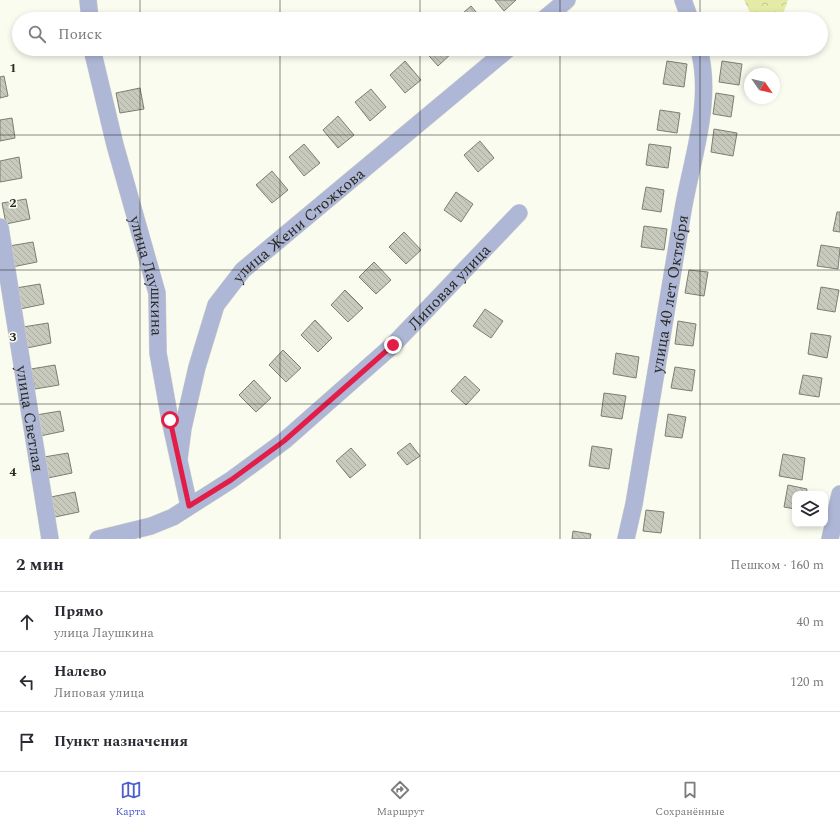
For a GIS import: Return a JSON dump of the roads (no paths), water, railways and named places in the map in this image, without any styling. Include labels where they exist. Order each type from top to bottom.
[{"type":"street","points":[[88,0],[89,12]]},
{"type":"street","points":[[552,12],[567,0]]},
{"type":"street","points":[[683,0],[687,12]]},
{"type":"street","name":"улица Лаушкина","points":[[94,56],[115,144],[157,293],[158,353],[170,420],[189,506]]},
{"type":"street","name":"улица Жени Стожкова","points":[[179,459],[183,428],[197,367],[216,305],[223,294],[243,270],[500,56]]},
{"type":"street","name":"улица 40 лет Октября","points":[[626,539],[634,504],[687,188],[700,129],[704,94],[701,56]]},
{"type":"street","name":"Липовая улица","points":[[98,539],[150,526],[173,517],[231,480],[284,441],[393,345],[519,213]]},
{"type":"street","name":"улица Светлая","points":[[0,227],[50,539]]},
{"type":"street","points":[[830,539],[840,494]]}]
